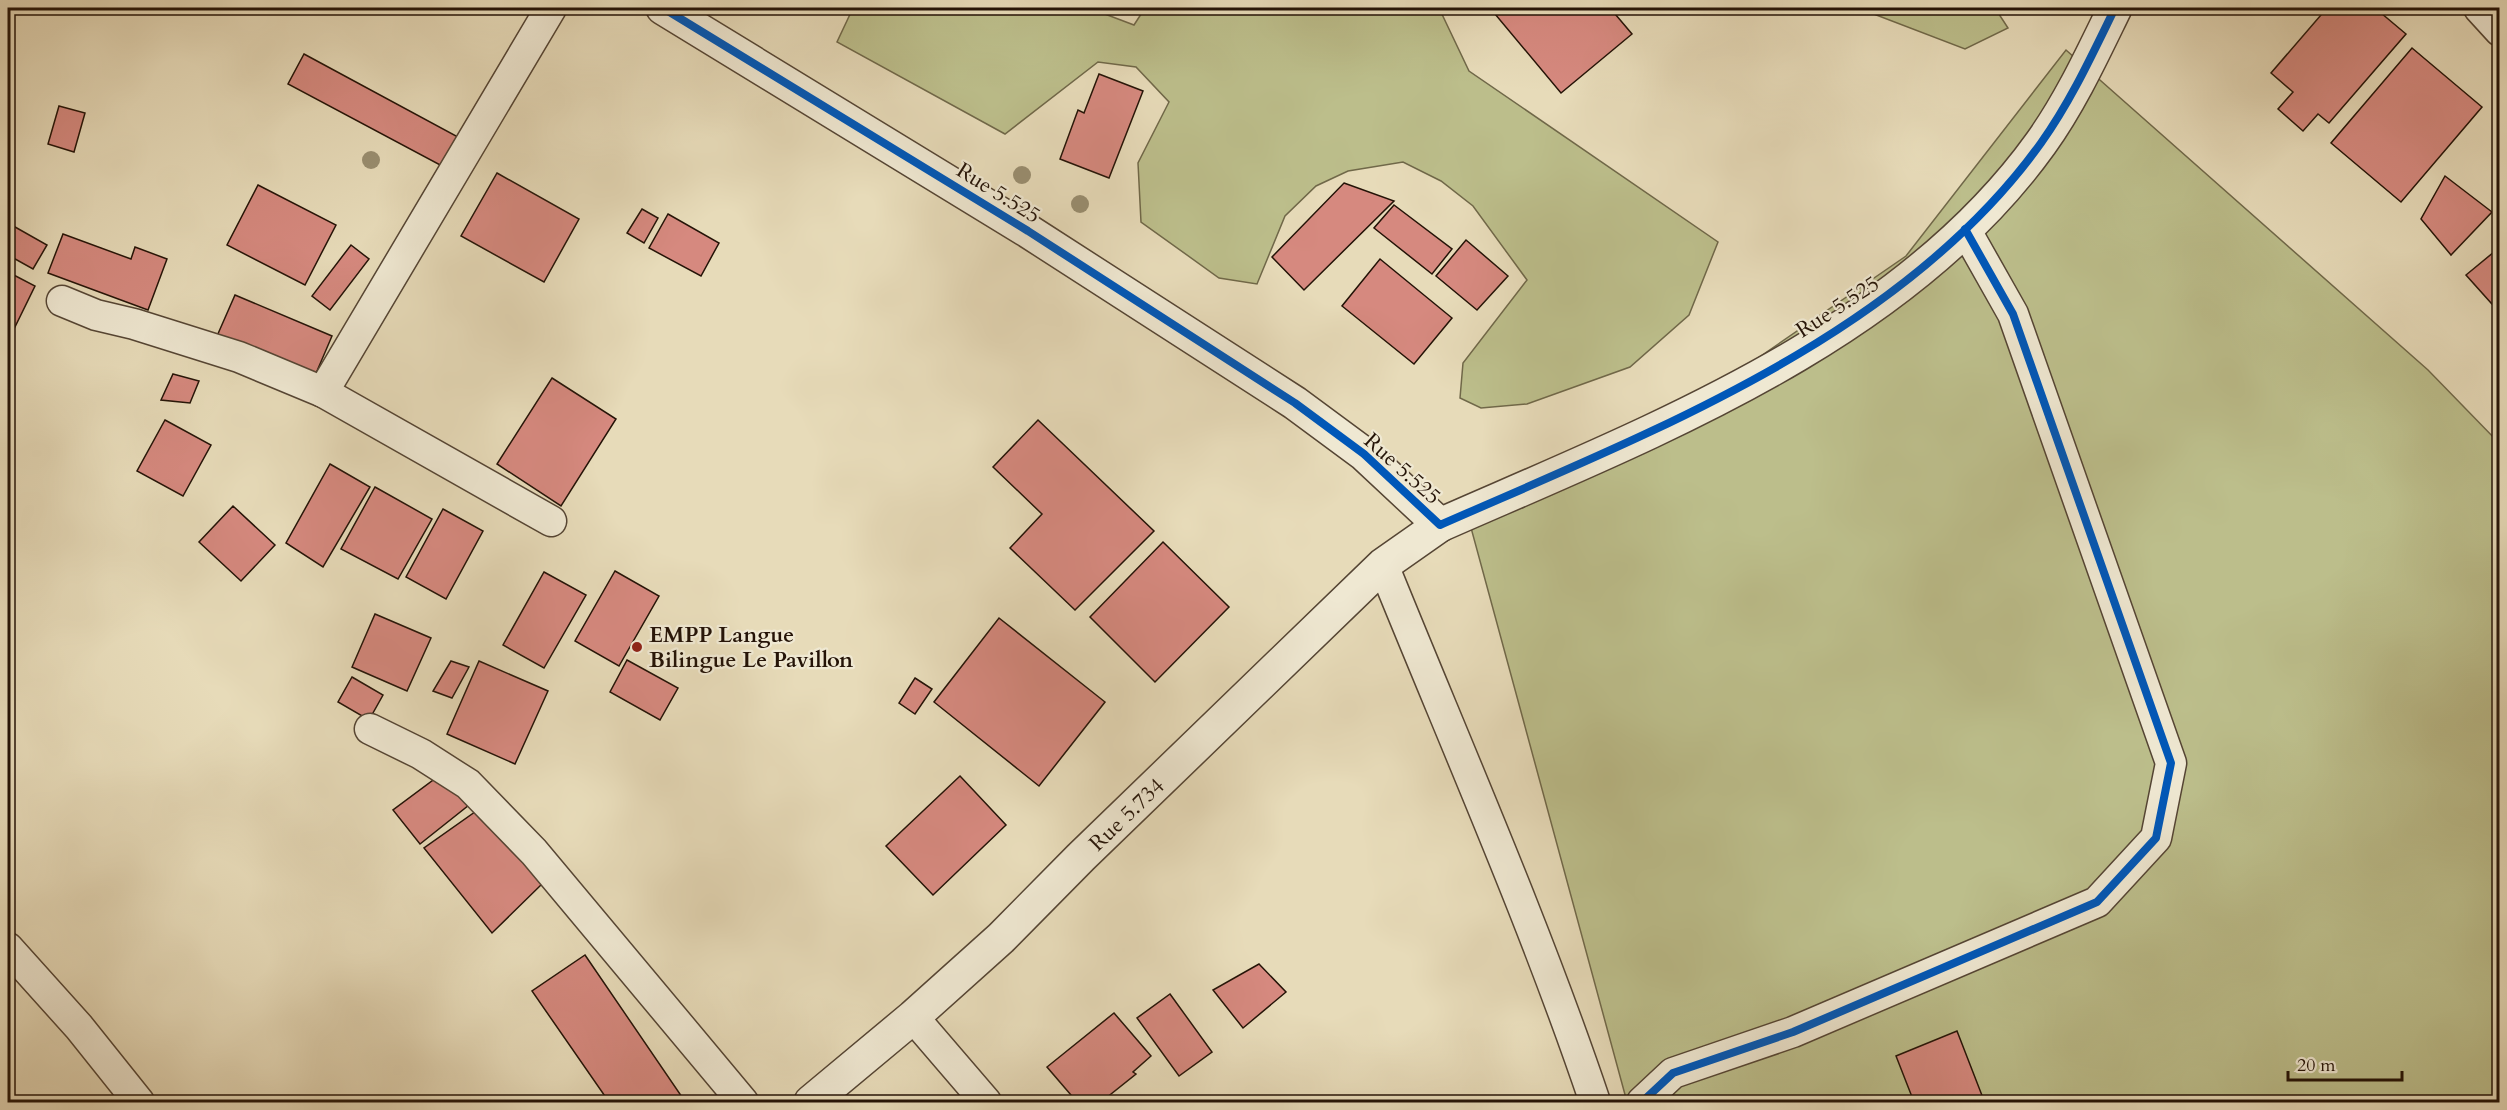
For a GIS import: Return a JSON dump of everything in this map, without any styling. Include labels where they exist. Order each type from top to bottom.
[{"type":"street","points":[[323,392],[551,8]]},
{"type":"street","name":"Rue 5.525","points":[[663,8],[1028,231],[1295,403],[1364,454],[1440,525],[1604,452],[1746,384],[1866,311],[1938,257],[1992,203],[2042,142],[2089,61],[2115,8]]},
{"type":"street","points":[[2479,8],[2499,31]]},
{"type":"street","points":[[1642,1102],[1673,1073],[1793,1032],[2097,902],[2156,838],[2171,763],[2013,314],[1965,229]]},
{"type":"street","points":[[62,301],[96,315],[134,324],[239,357],[323,392],[551,521]]},
{"type":"street","name":"Rue 5.734","points":[[811,1102],[913,1017],[1001,938],[1081,857],[1383,565],[1440,525]]},
{"type":"street","points":[[1383,565],[1509,877],[1595,1102]]},
{"type":"street","points":[[370,729],[421,754],[468,784],[534,852],[743,1102]]},
{"type":"street","points":[[8,948],[79,1027],[139,1102]]},
{"type":"street","points":[[913,1017],[986,1102]]},
{"type":"green space","points":[[853,8],[1089,8],[1134,25],[1145,8],[1439,8],[1469,71],[1718,242],[1689,315],[1630,367],[1527,404],[1481,408],[1460,398],[1463,363],[1527,280],[1473,206],[1441,181],[1403,162],[1348,171],[1316,186],[1285,216],[1257,284],[1219,278],[1141,222],[1138,163],[1169,102],[1136,67],[1098,62],[1005,134],[837,42]]},
{"type":"green space","points":[[1858,8],[1995,8],[2008,28],[1965,49]]},
{"type":"green space","points":[[2066,50],[2428,370],[2499,443],[2499,1102],[1627,1102],[1464,502],[1681,411],[1906,256]]},
{"type":"building","points":[[1490,8],[1610,8],[1632,34],[1561,93]]},
{"type":"building","points":[[2327,8],[2375,8],[2406,34],[2329,123],[2318,114],[2303,131],[2278,109],[2293,92],[2271,73]]},
{"type":"building","points":[[2412,48],[2482,107],[2401,202],[2331,143]]},
{"type":"building","points":[[304,54],[458,137],[442,166],[288,84]]},
{"type":"building","points":[[1099,74],[1143,91],[1109,178],[1060,159],[1078,110],[1084,113]]},
{"type":"building","points":[[59,106],[85,113],[74,152],[48,144]]},
{"type":"building","points":[[497,173],[579,219],[544,282],[461,236]]},
{"type":"building","points":[[2445,176],[2492,212],[2451,255],[2421,219]]},
{"type":"building","points":[[1344,183],[1394,201],[1304,290],[1272,257]]},
{"type":"building","points":[[258,185],[336,225],[305,285],[227,245]]},
{"type":"building","points":[[1394,205],[1452,249],[1432,274],[1374,228]]},
{"type":"building","points":[[642,209],[658,218],[644,243],[627,233]]},
{"type":"building","points":[[668,214],[719,243],[701,276],[649,248]]},
{"type":"building","points":[[8,223],[47,245],[33,269],[8,255]]},
{"type":"building","points":[[63,234],[131,259],[135,247],[167,259],[148,310],[48,273]]},
{"type":"building","points":[[1466,240],[1508,276],[1477,310],[1436,276]]},
{"type":"building","points":[[351,245],[369,259],[330,310],[312,296]]},
{"type":"building","points":[[2500,247],[2500,313],[2466,275]]},
{"type":"building","points":[[1380,259],[1452,318],[1414,364],[1342,306]]},
{"type":"building","points":[[8,272],[35,286],[12,333],[8,331]]},
{"type":"building","points":[[235,295],[332,336],[314,378],[217,336]]},
{"type":"building","points":[[173,374],[199,381],[190,403],[161,400]]},
{"type":"building","points":[[552,378],[616,419],[561,506],[497,464]]},
{"type":"building","points":[[165,420],[211,445],[183,496],[137,471]]},
{"type":"building","points":[[1038,420],[1154,531],[1075,610],[1010,548],[1042,514],[993,467]]},
{"type":"building","points":[[330,464],[370,487],[323,567],[286,543]]},
{"type":"building","points":[[375,487],[432,519],[398,579],[341,549]]},
{"type":"building","points":[[233,506],[275,545],[241,581],[199,542]]},
{"type":"building","points":[[443,509],[483,531],[446,599],[406,577]]},
{"type":"building","points":[[1163,542],[1229,607],[1155,682],[1090,617]]},
{"type":"building","points":[[615,571],[659,596],[619,666],[575,641]]},
{"type":"building","points":[[544,572],[586,595],[544,668],[503,645]]},
{"type":"building","points":[[375,614],[431,638],[407,691],[352,667]]},
{"type":"building","points":[[999,618],[1105,702],[1039,786],[934,702]]},
{"type":"building","points":[[627,660],[678,688],[660,720],[610,692]]},
{"type":"building","points":[[451,661],[469,667],[452,698],[433,691]]},
{"type":"building","points":[[479,661],[548,691],[515,764],[447,734]]},
{"type":"building","points":[[352,677],[383,695],[369,720],[338,702]]},
{"type":"building","points":[[915,678],[932,689],[915,714],[899,703]]},
{"type":"building","points":[[440,775],[474,801],[420,844],[393,810]]},
{"type":"building","points":[[960,776],[1006,825],[933,895],[886,846]]},
{"type":"building","points":[[482,807],[542,884],[492,933],[424,848]]},
{"type":"building","points":[[585,955],[682,1097],[674,1102],[609,1102],[532,991]]},
{"type":"building","points":[[1259,964],[1286,992],[1243,1028],[1213,990]]},
{"type":"building","points":[[1170,994],[1212,1052],[1179,1076],[1137,1018]]},
{"type":"building","points":[[1114,1013],[1151,1056],[1133,1072],[1136,1074],[1101,1102],[1077,1102],[1047,1067]]},
{"type":"building","points":[[1957,1031],[1983,1098],[1972,1102],[1914,1102],[1896,1056]]},
{"type":"cycle path","points":[[663,8],[1028,231],[1295,403],[1364,454],[1440,525],[1603,453],[1768,372],[1845,325],[1918,271],[1984,211],[2041,143],[2072,94],[2115,8]]},
{"type":"cycle path","points":[[1642,1102],[1673,1073],[1793,1032],[2097,902],[2156,838],[2171,763],[2013,314],[1965,229]]},
{"type":"place","name":"EMPP Langue Bilingue Le Pavillon","points":[[637,647]]}]
